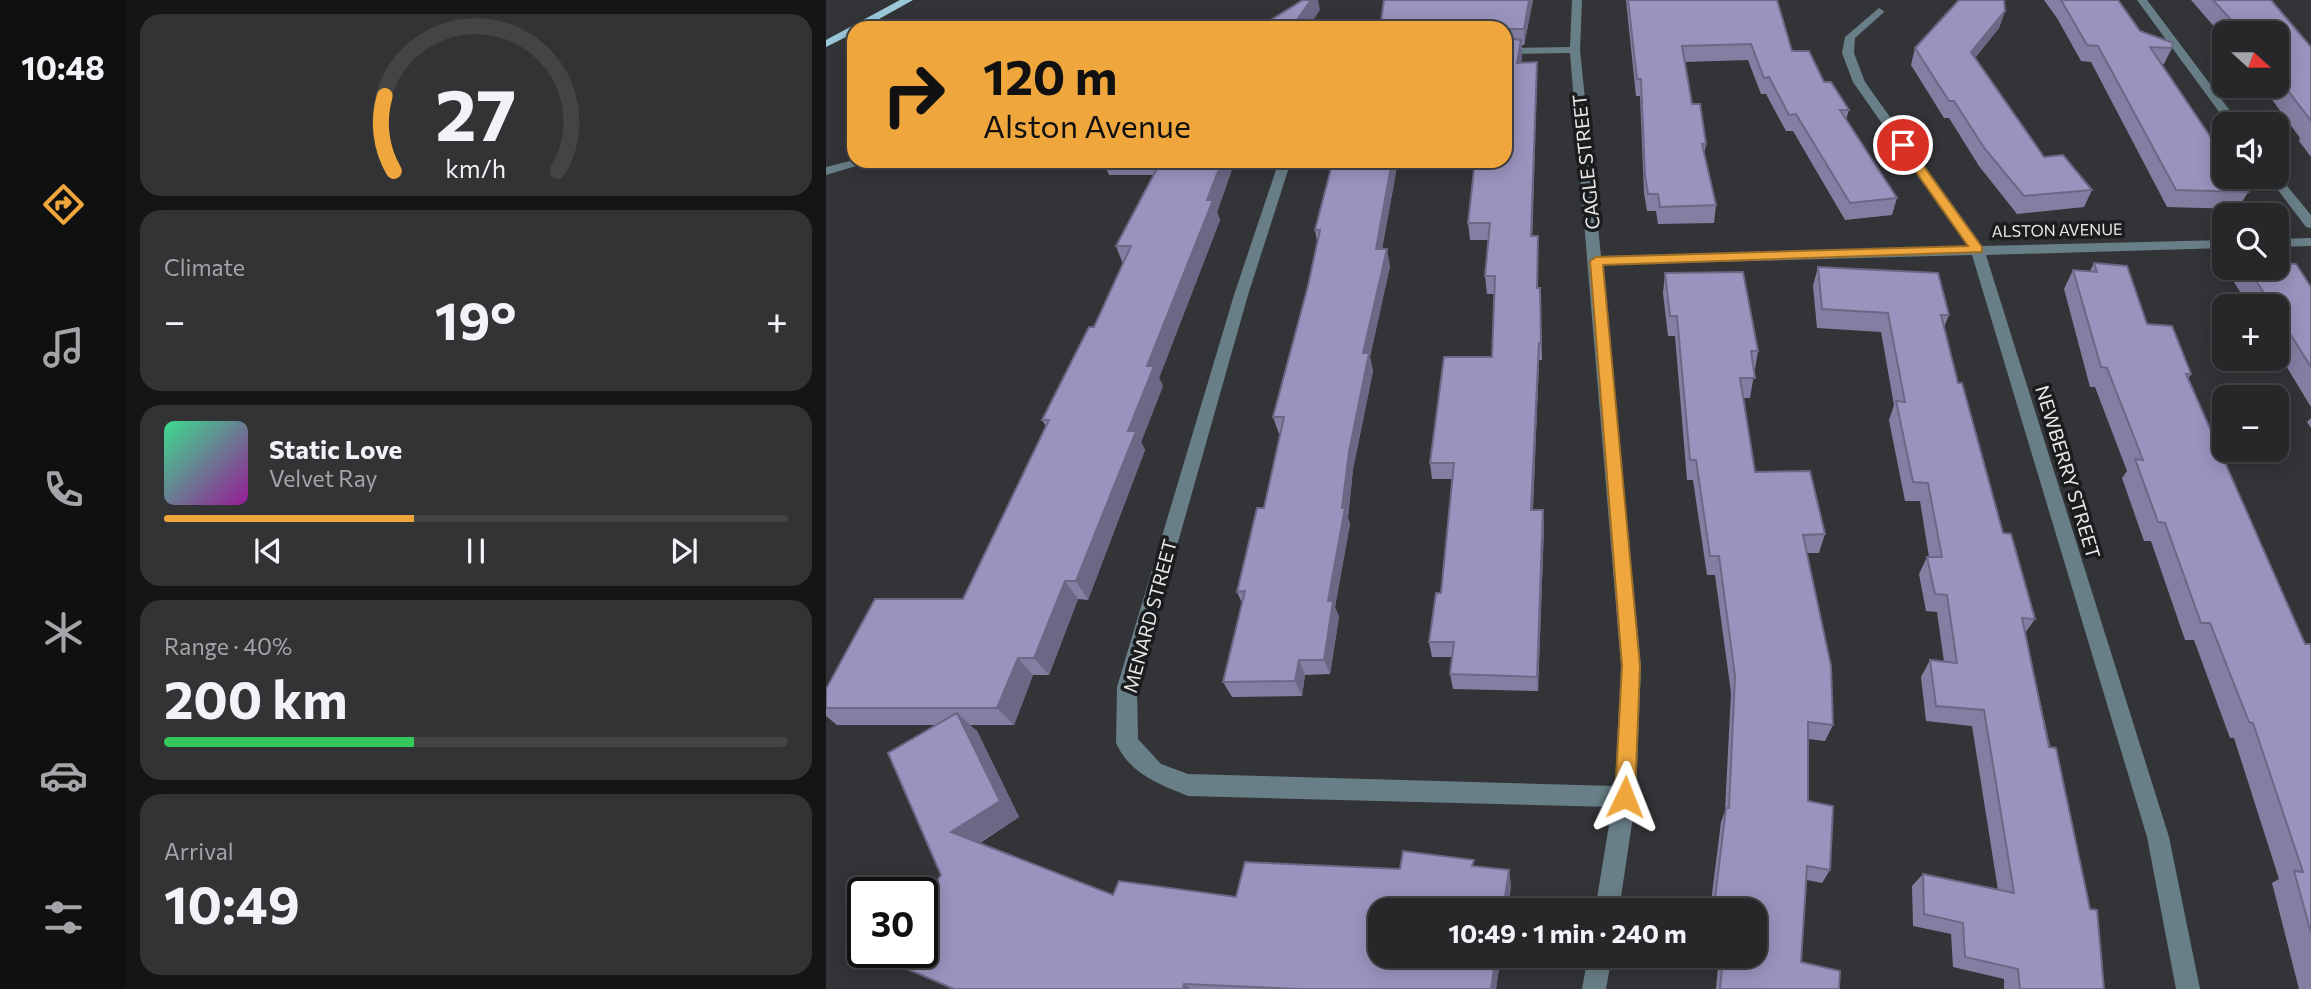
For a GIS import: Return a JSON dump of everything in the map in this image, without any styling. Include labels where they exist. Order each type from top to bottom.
[{"type":"main road","points":[[868,21],[908,0]]},
{"type":"main road","points":[[826,44],[847,32]]},
{"type":"street","name":"CAGLE STREET","points":[[1577,0],[1575,50],[1631,666],[1625,797],[1609,898]]},
{"type":"street","points":[[2142,0],[2225,112]]},
{"type":"street","name":"NEWBERRY STREET","points":[[1879,10],[1850,37],[1848,54],[1859,82],[1977,249],[2158,837],[2188,989]]},
{"type":"street","points":[[1512,51],[1575,50]]},
{"type":"street","points":[[826,171],[847,166]]},
{"type":"street","name":"MENARD STREET","points":[[1283,168],[1241,295],[1127,687],[1127,743],[1153,771],[1188,785],[1625,797]]},
{"type":"street","points":[[2283,189],[2311,224]]},
{"type":"street","points":[[2289,243],[2311,242]]},
{"type":"street","name":"ALSTON AVENUE","points":[[1596,261],[2212,244]]},
{"type":"street","points":[[1594,989],[1598,968]]},
{"type":"building","points":[[1303,0],[1311,0],[1297,20],[1301,21],[1269,21]]},
{"type":"building","points":[[1384,0],[1529,0],[1524,29],[1512,29],[1512,21],[1381,21]]},
{"type":"building","points":[[1628,0],[1777,0],[1792,51],[1809,51],[1824,82],[1831,82],[1849,110],[1840,110],[1897,198],[1850,203],[1796,114],[1789,115],[1769,77],[1764,78],[1751,44],[1682,46],[1692,104],[1700,104],[1706,144],[1702,144],[1716,205],[1660,207],[1658,194],[1648,194],[1645,176],[1641,79],[1637,79]]},
{"type":"building","points":[[1959,0],[2004,0],[2005,11],[1971,52],[2044,157],[2063,155],[2092,190],[2024,196],[1985,149],[1954,101],[1949,101],[1915,48]]},
{"type":"building","points":[[2061,0],[2118,0],[2140,31],[2173,43],[2172,48],[2150,47],[2212,139],[2212,189],[2246,189],[2248,192],[2176,190],[2098,46],[2087,45]]},
{"type":"building","points":[[2213,0],[2271,0],[2289,21],[2232,21]]},
{"type":"building","points":[[2289,21],[2311,47],[2311,121],[2289,92]]},
{"type":"building","points":[[1512,39],[1521,40],[1517,63],[1537,62],[1531,236],[1538,236],[1537,288],[1540,288],[1541,343],[1531,510],[1543,510],[1537,677],[1450,674],[1454,642],[1429,642],[1436,593],[1441,593],[1454,463],[1430,463],[1444,357],[1492,357],[1495,276],[1485,276],[1490,223],[1468,223],[1474,168],[1512,168]]},
{"type":"building","points":[[1157,168],[1219,168],[1207,200],[1213,200],[1147,366],[1154,366],[1128,431],[1136,431],[1076,581],[1065,581],[1034,658],[1018,658],[997,708],[826,708],[826,689],[875,599],[963,599],[1049,420],[1042,420],[1089,327],[1094,327],[1131,246],[1116,246]]},
{"type":"building","points":[[1331,168],[1391,168],[1376,249],[1387,249],[1363,353],[1369,353],[1349,452],[1342,508],[1345,508],[1328,601],[1333,601],[1324,660],[1299,660],[1295,681],[1223,682],[1245,591],[1237,592],[1257,508],[1264,508],[1284,417],[1273,417],[1308,286],[1320,230],[1315,230]]},
{"type":"building","points":[[2094,263],[2127,266],[2147,324],[2172,326],[2191,374],[2186,374],[2212,433],[2212,462],[2225,462],[2305,644],[2311,644],[2311,933],[2294,871],[2303,872],[2253,723],[2249,722],[2210,623],[2201,623],[2165,523],[2158,522],[2135,459],[2143,460],[2107,368],[2101,367],[2073,270],[2097,272]]},
{"type":"building","points":[[2289,264],[2296,264],[2311,287],[2311,367],[2289,332],[2289,294],[2264,294],[2256,280],[2289,280]]},
{"type":"building","points":[[1818,267],[1938,273],[1949,315],[1941,315],[1958,383],[1962,383],[2003,533],[2011,534],[2035,619],[2022,618],[2049,747],[2056,748],[2090,909],[2097,910],[2104,989],[2020,989],[2018,969],[1965,957],[1963,923],[1924,914],[1923,874],[2014,893],[1984,710],[1936,706],[1930,660],[1957,663],[1947,595],[1935,594],[1927,557],[1942,557],[1928,483],[1913,482],[1896,401],[1905,402],[1888,313],[1822,309]]},
{"type":"building","points":[[1743,272],[1758,351],[1751,351],[1755,378],[1740,378],[1755,472],[1810,471],[1825,534],[1803,535],[1831,666],[1833,725],[1808,722],[1808,801],[1833,806],[1830,870],[1807,866],[1801,962],[1840,971],[1839,989],[1720,989],[1722,968],[1767,968],[1767,898],[1715,898],[1726,808],[1729,808],[1735,676],[1719,556],[1710,556],[1696,460],[1690,460],[1677,316],[1670,316],[1665,273]]},
{"type":"building","points":[[957,713],[1000,801],[951,832],[1113,895],[1119,881],[1236,897],[1245,862],[1400,869],[1403,851],[1474,860],[1472,866],[1509,870],[1505,898],[1368,898],[1368,968],[1494,968],[1491,989],[1298,989],[1184,984],[1183,989],[954,989],[905,968],[938,968],[938,879],[941,875],[888,753]]},
{"type":"route","points":[[1625,797],[1631,666],[1596,261],[1977,249],[1903,145]]}]
